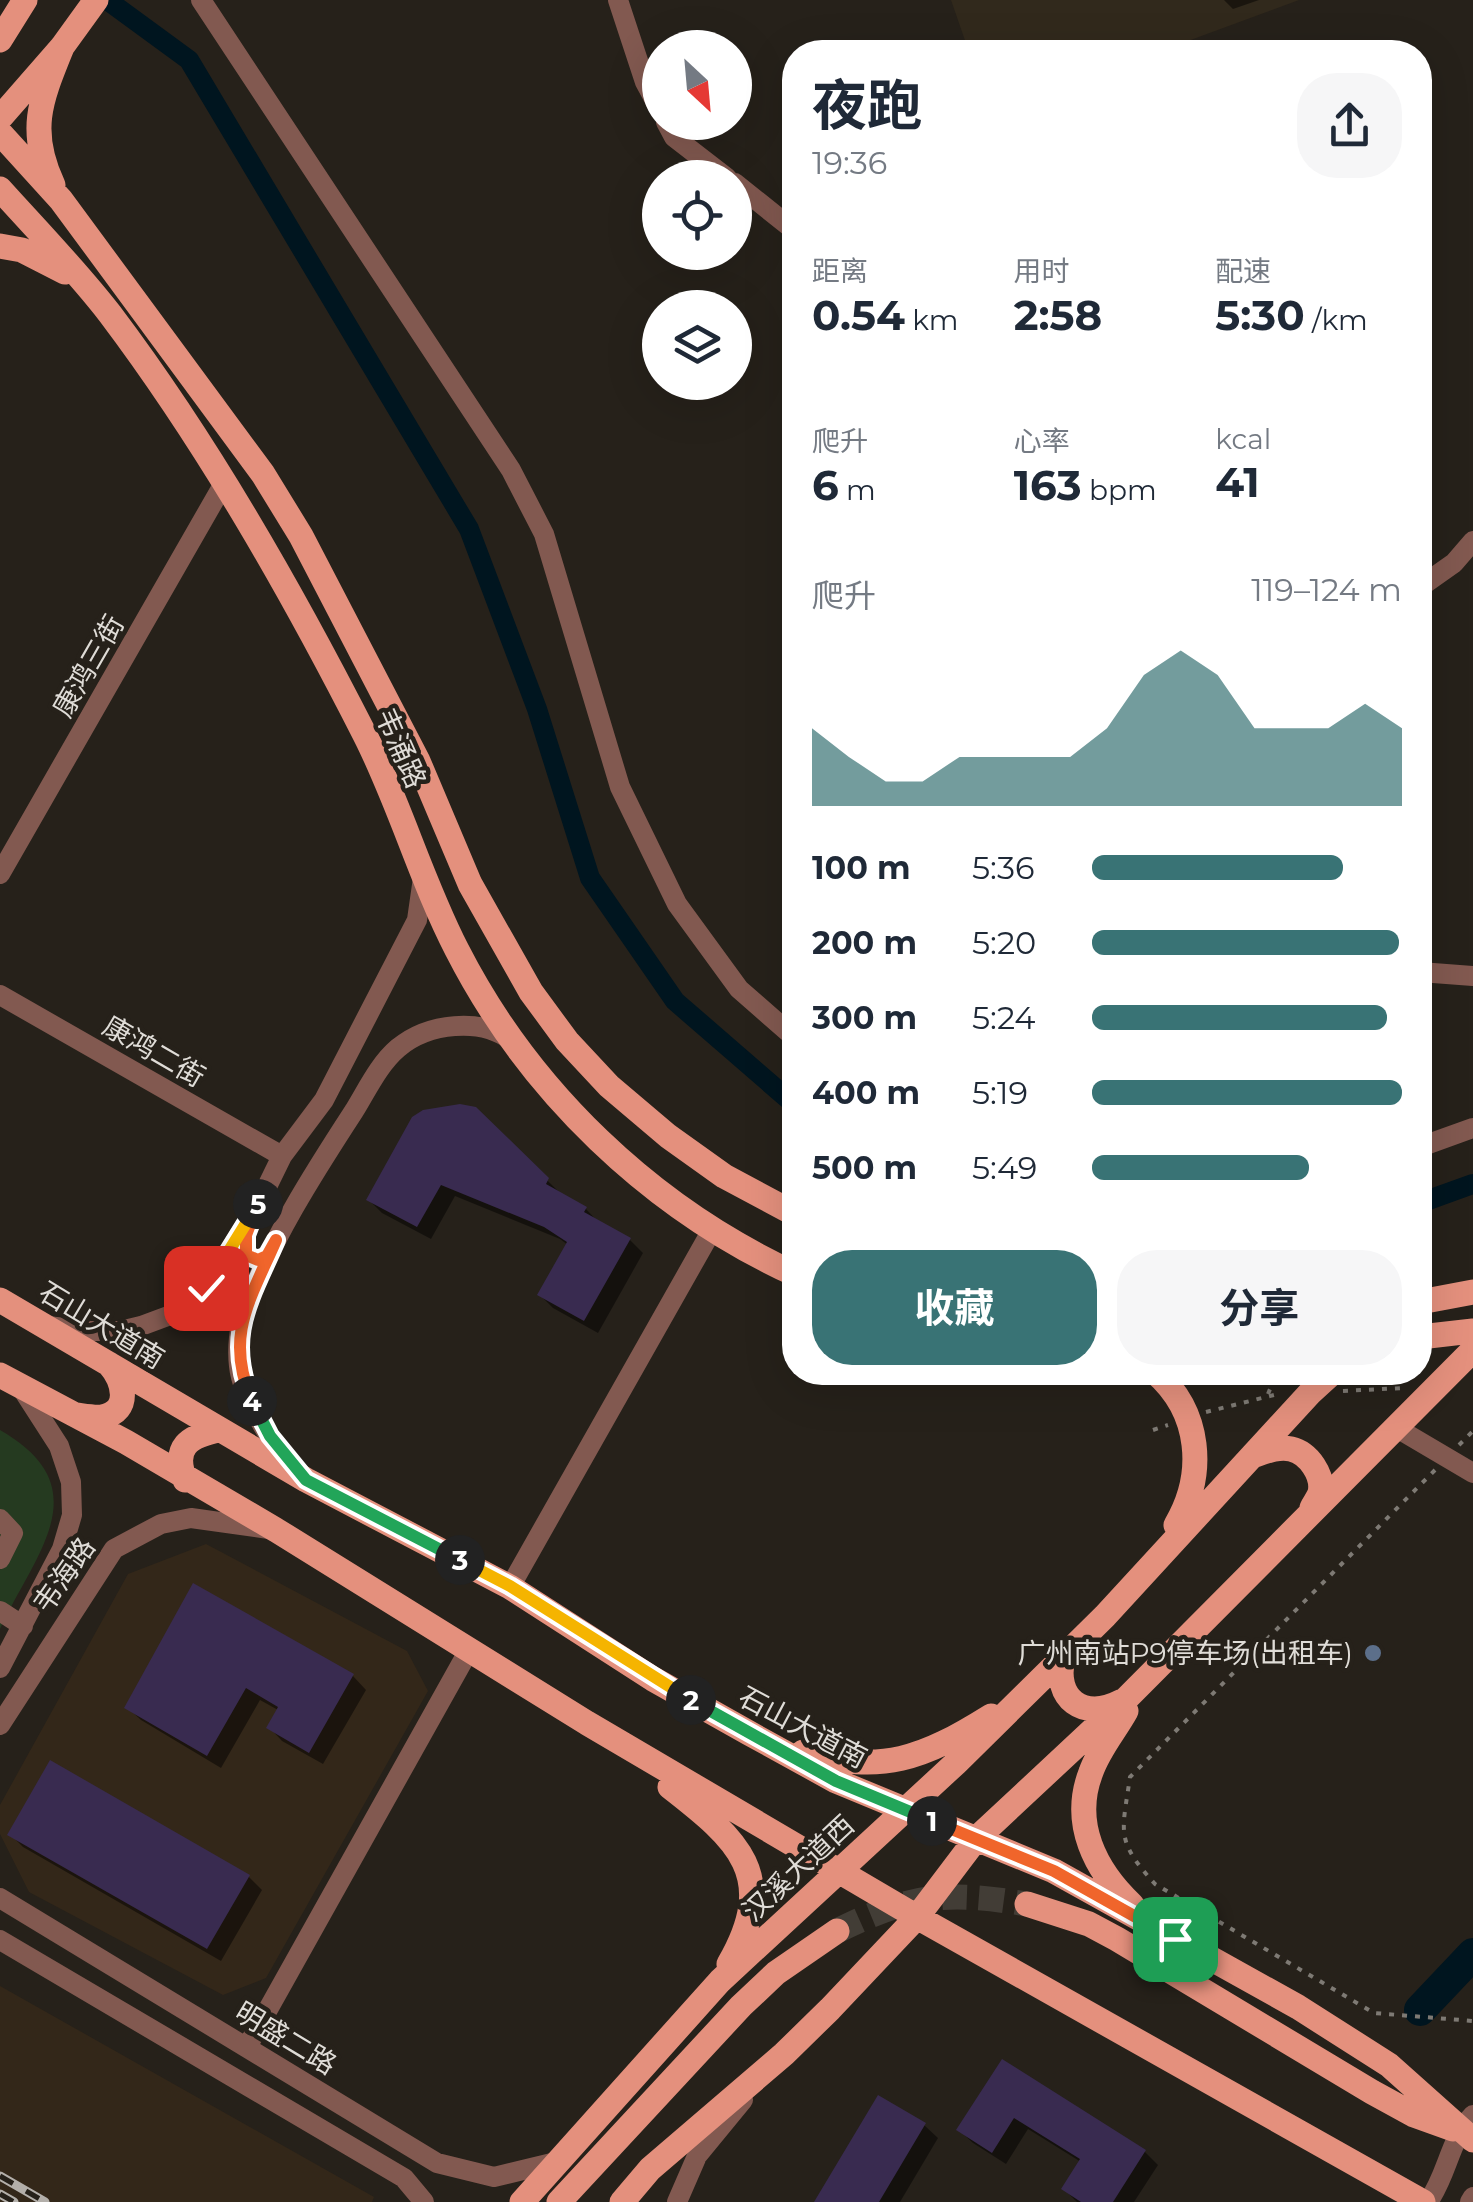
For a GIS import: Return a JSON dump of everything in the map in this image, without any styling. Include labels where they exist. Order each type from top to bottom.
[{"type":"main road","points":[[0,118],[62,47],[96,0]]},
{"type":"main road","points":[[0,40],[15,9]]},
{"type":"main road","points":[[61,200],[44,163],[38,138],[39,105],[62,47]]},
{"type":"main road","name":"韦涌路","points":[[0,133],[61,200],[263,474],[301,536],[418,761],[470,884],[531,992],[567,1041],[609,1086],[668,1136],[724,1176],[782,1207]]},
{"type":"main road","name":"韦涌路","points":[[0,189],[84,282],[183,421],[268,558],[366,738],[458,952],[515,1043],[556,1098],[632,1170],[712,1230],[782,1267]]},
{"type":"main road","points":[[0,246],[41,258],[84,282],[108,264]]},
{"type":"main road","points":[[1432,1300],[1473,1292]]},
{"type":"main road","name":"石山大道南","points":[[0,1300],[306,1480],[510,1586],[653,1679],[749,1734],[836,1781],[1054,1871],[1298,2007],[1388,2065],[1468,2128]]},
{"type":"main road","points":[[1432,1336],[1473,1331]]},
{"type":"main road","points":[[622,2202],[664,2157],[784,2054],[916,1918],[976,1839],[1125,1700],[1473,1350]]},
{"type":"main road","points":[[76,1416],[103,1417],[116,1410],[124,1394],[122,1380],[110,1364]]},
{"type":"main road","points":[[10,1380],[276,1530],[587,1723],[916,1918],[1426,2202]]},
{"type":"main road","points":[[1105,1616],[1168,1538],[1188,1506],[1194,1483],[1196,1438],[1168,1385]]},
{"type":"main road","name":"汉溪大道西","points":[[522,2202],[720,1981],[1040,1681],[1321,1385]]},
{"type":"main road","points":[[186,1480],[180,1466],[188,1441],[198,1434],[219,1430]]},
{"type":"main road","points":[[1252,1456],[1292,1449],[1306,1456],[1314,1466],[1320,1492],[1309,1512]]},
{"type":"main road","points":[[1062,1658],[1061,1684],[1067,1696],[1081,1706],[1103,1711],[1125,1700]]},
{"type":"main road","points":[[1146,1676],[1091,1771],[1085,1792],[1084,1829],[1091,1850],[1113,1887],[1175,1939]]},
{"type":"main road","points":[[749,1734],[845,1762],[884,1763],[918,1754],[960,1734],[1040,1681]]},
{"type":"main road","points":[[587,1723],[718,1824],[734,1841],[744,1860],[750,1884],[747,1927],[720,1981]]},
{"type":"main road","points":[[1027,1904],[1089,1924],[1414,2115],[1468,2128]]},
{"type":"main road","points":[[559,2202],[741,2006],[776,1974],[837,1931]]},
{"type":"street","points":[[200,0],[511,470],[544,534],[620,787],[677,904],[739,988],[782,1026]]},
{"type":"street","points":[[618,0],[642,70]]},
{"type":"street","points":[[677,140],[703,160]]},
{"type":"street","points":[[752,197],[782,220]]},
{"type":"street","name":"康鸿三街","points":[[0,874],[223,485]]},
{"type":"street","points":[[1432,579],[1454,563],[1473,541]]},
{"type":"street","points":[[423,878],[417,920],[324,1100],[282,1156],[246,1235],[246,1255],[258,1260],[267,1256],[328,1152],[398,1048],[420,1034],[476,1026],[496,1029],[515,1043]]},
{"type":"street","points":[[1432,973],[1473,976]]},
{"type":"street","name":"康鸿二街","points":[[0,995],[282,1156]]},
{"type":"street","points":[[324,1100],[337,1094],[342,1100],[328,1152]]},
{"type":"street","points":[[1432,1143],[1473,1128]]},
{"type":"street","points":[[48,1326],[120,1331],[184,1310],[206,1288],[259,1202]]},
{"type":"street","points":[[510,1586],[712,1230]]},
{"type":"street","points":[[276,1240],[244,1315],[238,1368],[270,1436],[306,1480]]},
{"type":"street","points":[[0,1668],[69,1532],[72,1498],[59,1446],[10,1380]]},
{"type":"street","points":[[1394,1427],[1473,1473]]},
{"type":"street","name":"韦海路","points":[[0,1726],[114,1548],[161,1524],[191,1518],[276,1530]]},
{"type":"street","points":[[0,1519],[13,1533],[0,1558]]},
{"type":"street","points":[[34,1600],[48,1596],[56,1602],[58,1632]]},
{"type":"street","points":[[0,1611],[23,1626]]},
{"type":"street","points":[[247,2046],[469,1650]]},
{"type":"street","name":"明盛二路","points":[[0,1898],[437,2163],[494,2176],[556,2162]]},
{"type":"street","points":[[0,1940],[404,2178],[424,2202]]},
{"type":"street","points":[[677,2202],[697,2156],[784,2054]]},
{"type":"street","points":[[1426,2202],[1440,2185],[1468,2128]]},
{"type":"path","points":[[1268,1394],[1272,1385]]},
{"type":"path","points":[[1473,1430],[1130,1777],[1123,1825],[1128,1854],[1155,1884],[1374,2014],[1473,2021]]},
{"type":"shaded area","points":[[951,0],[1299,0],[1191,40],[965,40]]},
{"type":"shaded area","points":[[206,1544],[407,1651],[428,1691],[266,1978],[223,1995],[29,1892],[0,1834],[0,1805],[128,1574]]},
{"type":"shaded area","points":[[0,1986],[374,2197],[372,2202],[0,2202]]},
{"type":"green space","points":[[0,1430],[30,1452],[48,1475],[54,1498],[42,1548],[0,1629]]},
{"type":"building","points":[[460,1104],[476,1107],[549,1178],[546,1184],[587,1207],[584,1212],[631,1238],[584,1321],[537,1295],[567,1242],[544,1227],[441,1185],[417,1227],[366,1200],[412,1117],[423,1110]]},
{"type":"building","points":[[193,1583],[354,1674],[309,1753],[266,1728],[278,1707],[246,1688],[207,1756],[124,1708]]},
{"type":"building","points":[[50,1760],[250,1875],[207,1949],[7,1835]]},
{"type":"building","points":[[1002,2059],[1146,2150],[1113,2202],[1081,2202],[1061,2189],[1080,2159],[1014,2118],[992,2153],[956,2130]]},
{"type":"building","points":[[878,2095],[926,2123],[879,2202],[814,2202]]},
{"type":"waterway","points":[[107,0],[189,60],[469,529],[537,709],[590,878],[675,1001],[782,1094]]},
{"type":"waterway","points":[[1432,1199],[1473,1184]]},
{"type":"waterway","points":[[1420,2010],[1473,1954]]},
{"type":"tunnel","points":[[837,1931],[887,1909],[930,1899],[974,1898],[1027,1904]]},
{"type":"railway","points":[[0,2176],[45,2202]]},
{"type":"railway","points":[[0,2194],[14,2202]]},
{"type":"place","name":"广州南站P9停车场(出租车)","points":[[1373,1653]]},
{"type":"route","points":[[206,1288],[259,1202],[246,1235],[246,1255],[258,1260],[267,1256],[276,1240],[244,1315],[238,1368],[270,1436],[306,1480],[510,1586],[653,1679],[836,1781],[1054,1871],[1175,1939]]}]
